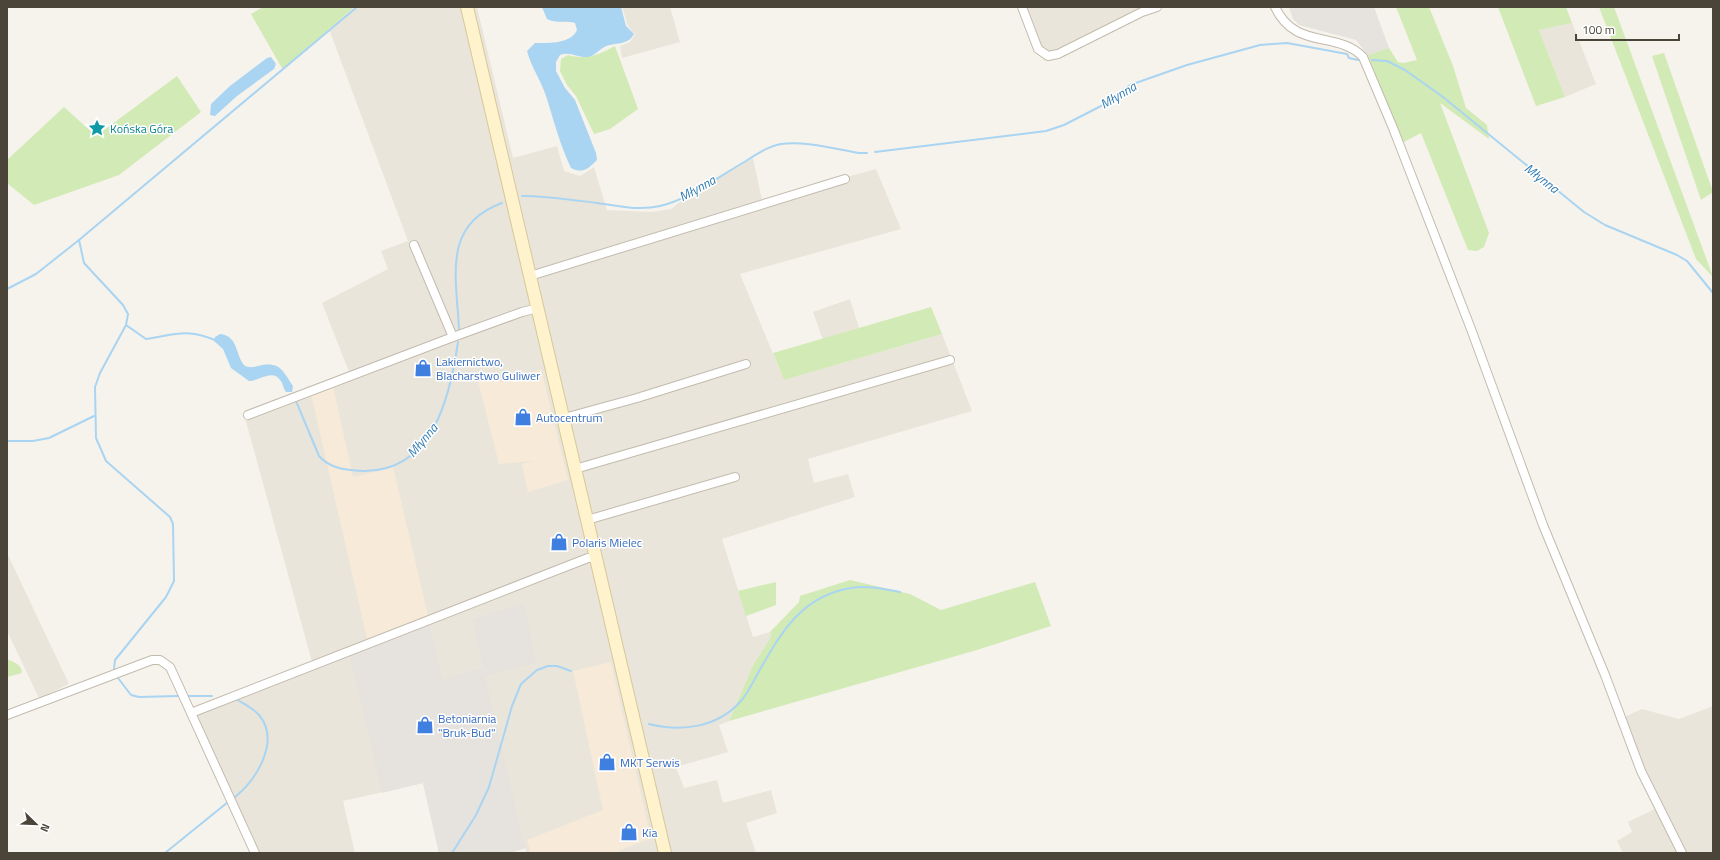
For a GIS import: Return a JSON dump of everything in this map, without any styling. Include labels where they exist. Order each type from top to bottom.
[{"type":"street","points":[[467,7],[665,853]]},
{"type":"street","points":[[1022,7],[1038,49],[1048,56],[1058,54],[1141,10],[1157,7]]},
{"type":"street","points":[[1276,7],[1280,17],[1292,28],[1303,35],[1347,45],[1356,50],[1363,57],[1393,128],[1471,329],[1535,504],[1641,771],[1682,853]]},
{"type":"street","points":[[530,276],[845,178]]},
{"type":"street","points":[[414,244],[452,337]]},
{"type":"street","points":[[248,415],[452,337],[522,312],[538,308]]},
{"type":"street","points":[[575,469],[950,360]]},
{"type":"street","points":[[564,418],[637,398],[746,364]]},
{"type":"street","points":[[587,520],[735,477]]},
{"type":"street","points":[[191,713],[588,558],[596,558]]},
{"type":"street","points":[[7,715],[152,660],[160,660],[170,667],[255,853]]},
{"type":"shaded area","points":[[354,7],[477,7],[513,158],[557,146],[564,171],[580,176],[594,167],[607,210],[651,212],[671,209],[698,188],[753,158],[762,200],[876,169],[901,229],[740,274],[784,380],[942,334],[972,411],[808,459],[814,483],[848,474],[855,497],[722,539],[753,637],[770,632],[771,637],[753,665],[729,721],[719,725],[728,752],[676,767],[684,788],[717,780],[723,803],[771,790],[777,813],[746,823],[756,853],[527,853],[525,848],[510,853],[439,853],[423,783],[343,801],[355,853],[255,853],[197,715],[314,669],[245,418],[351,377],[322,303],[388,269],[381,251],[408,241],[329,29]]},
{"type":"shaded area","points":[[622,7],[670,7],[680,42],[622,58],[620,46],[630,42],[635,35],[628,26]]},
{"type":"shaded area","points":[[1022,7],[1143,7],[1066,46],[1044,61]]},
{"type":"shaded area","points":[[1289,7],[1374,7],[1389,48],[1368,55],[1356,40],[1299,25],[1293,19]]},
{"type":"shaded area","points":[[1572,23],[1596,84],[1565,97],[1539,30]]},
{"type":"shaded area","points":[[850,299],[859,328],[823,340],[813,312]]},
{"type":"shaded area","points":[[541,369],[568,480],[528,492],[522,464],[534,461],[499,464],[478,381],[499,375],[501,382]]},
{"type":"shaded area","points":[[333,386],[353,477],[393,467],[428,615],[367,639],[311,394]]},
{"type":"shaded area","points":[[7,553],[69,684],[39,698],[7,631]]},
{"type":"shaded area","points":[[524,603],[536,663],[485,676],[525,848],[510,853],[439,853],[423,783],[382,793],[349,652],[429,621],[442,679],[483,668],[472,619]]},
{"type":"shaded area","points":[[611,662],[651,838],[614,853],[525,853],[530,851],[527,840],[603,810],[573,671]]},
{"type":"shaded area","points":[[1713,706],[1713,853],[1623,853],[1617,841],[1632,832],[1628,822],[1657,808],[1620,719],[1642,709],[1679,719]]},
{"type":"green space","points":[[263,7],[354,7],[283,70],[251,14]]},
{"type":"green space","points":[[1396,7],[1429,7],[1453,66],[1466,108],[1487,125],[1489,139],[1440,103],[1489,233],[1484,247],[1477,251],[1468,250],[1421,133],[1402,143],[1368,55],[1389,48],[1398,62],[1403,63],[1417,60]]},
{"type":"green space","points":[[1498,7],[1566,7],[1572,23],[1539,30],[1565,97],[1536,106]]},
{"type":"green space","points":[[1599,7],[1614,7],[1713,277],[1696,259]]},
{"type":"green space","points":[[615,46],[638,109],[610,129],[594,134],[576,96],[567,85],[560,71],[561,59],[568,55],[581,57],[592,56]]},
{"type":"green space","points":[[1664,53],[1713,192],[1701,200],[1652,56]]},
{"type":"green space","points":[[177,76],[201,112],[119,175],[34,205],[7,183],[7,160],[64,107],[96,136]]},
{"type":"green space","points":[[931,307],[942,334],[784,380],[773,353]]},
{"type":"green space","points":[[850,580],[910,594],[941,610],[1035,582],[1051,626],[977,650],[729,721],[753,665],[771,637],[770,632],[799,602],[800,596]]},
{"type":"green space","points":[[776,582],[776,605],[746,616],[738,591]]},
{"type":"green space","points":[[7,659],[19,666],[22,673],[7,677]]},
{"type":"water","points":[[542,7],[621,7],[626,26],[634,34],[629,40],[604,47],[594,55],[584,57],[563,54],[560,55],[556,62],[556,71],[565,88],[575,100],[596,153],[597,160],[585,170],[579,171],[571,168],[560,142],[544,90],[527,51],[535,43],[559,42],[570,38],[577,30],[575,23],[547,19]]},
{"type":"water","points":[[271,57],[276,64],[274,69],[237,96],[215,116],[210,115],[211,104],[230,86],[267,58]]},
{"type":"water","points":[[220,334],[231,338],[245,366],[252,367],[271,365],[280,368],[293,386],[292,392],[286,392],[281,381],[277,377],[270,375],[249,381],[231,368],[223,349],[214,341],[215,337]]},
{"type":"waterway","points":[[7,289],[36,274],[79,240],[357,7]]},
{"type":"waterway","name":"Młynna","points":[[875,152],[1046,131],[1064,125],[1101,106],[1130,85],[1187,65],[1260,45],[1287,43],[1347,54],[1349,58],[1358,60]]},
{"type":"waterway","name":"Młynna","points":[[1372,60],[1387,61],[1405,70],[1443,97],[1584,212],[1605,225],[1677,255],[1687,261],[1713,293]]},
{"type":"waterway","name":"Młynna","points":[[522,196],[560,198],[628,208],[644,208],[671,203],[693,193],[758,153],[776,145],[791,143],[867,153]]},
{"type":"waterway","name":"Młynna","points":[[459,330],[456,273],[457,256],[461,239],[469,225],[483,213],[502,203]]},
{"type":"waterway","points":[[79,240],[84,263],[123,305],[128,314],[126,325],[100,373],[95,387],[96,438],[106,461],[170,517],[173,524],[174,581],[166,597],[115,660],[114,669]]},
{"type":"waterway","name":"Młynna","points":[[126,325],[146,339],[187,333],[204,336],[215,340]]},
{"type":"waterway","name":"Młynna","points":[[296,401],[319,456],[328,464],[339,468],[363,471],[387,468],[406,459],[422,445],[434,428],[450,386],[458,342]]},
{"type":"waterway","points":[[7,441],[33,441],[49,438],[94,416]]},
{"type":"waterway","points":[[649,724],[674,728],[698,726],[721,717],[731,710],[746,695],[775,644],[794,618],[819,599],[834,592],[857,587],[876,588],[900,592]]},
{"type":"waterway","points":[[452,853],[476,815],[489,787],[512,706],[521,684],[537,670],[548,666],[557,666],[571,671]]},
{"type":"waterway","points":[[118,678],[131,695],[139,697],[178,696]]},
{"type":"waterway","points":[[185,696],[212,696]]},
{"type":"waterway","points":[[235,797],[251,781],[258,770],[267,748],[265,725],[259,715],[236,699]]},
{"type":"waterway","points":[[165,853],[228,802]]},
{"type":"place","name":"Końska Góra","points":[[97,128]]},
{"type":"place","name":"Lakiernictwo, Blacharstwo Guliwer","points":[[423,368]]},
{"type":"place","name":"Autocentrum","points":[[523,417]]},
{"type":"place","name":"Polaris Mielec","points":[[559,542]]},
{"type":"place","name":"Betoniarnia \"Bruk-Bud\"","points":[[425,725]]},
{"type":"place","name":"MKT Serwis","points":[[607,762]]},
{"type":"place","name":"Kia","points":[[629,832]]}]
